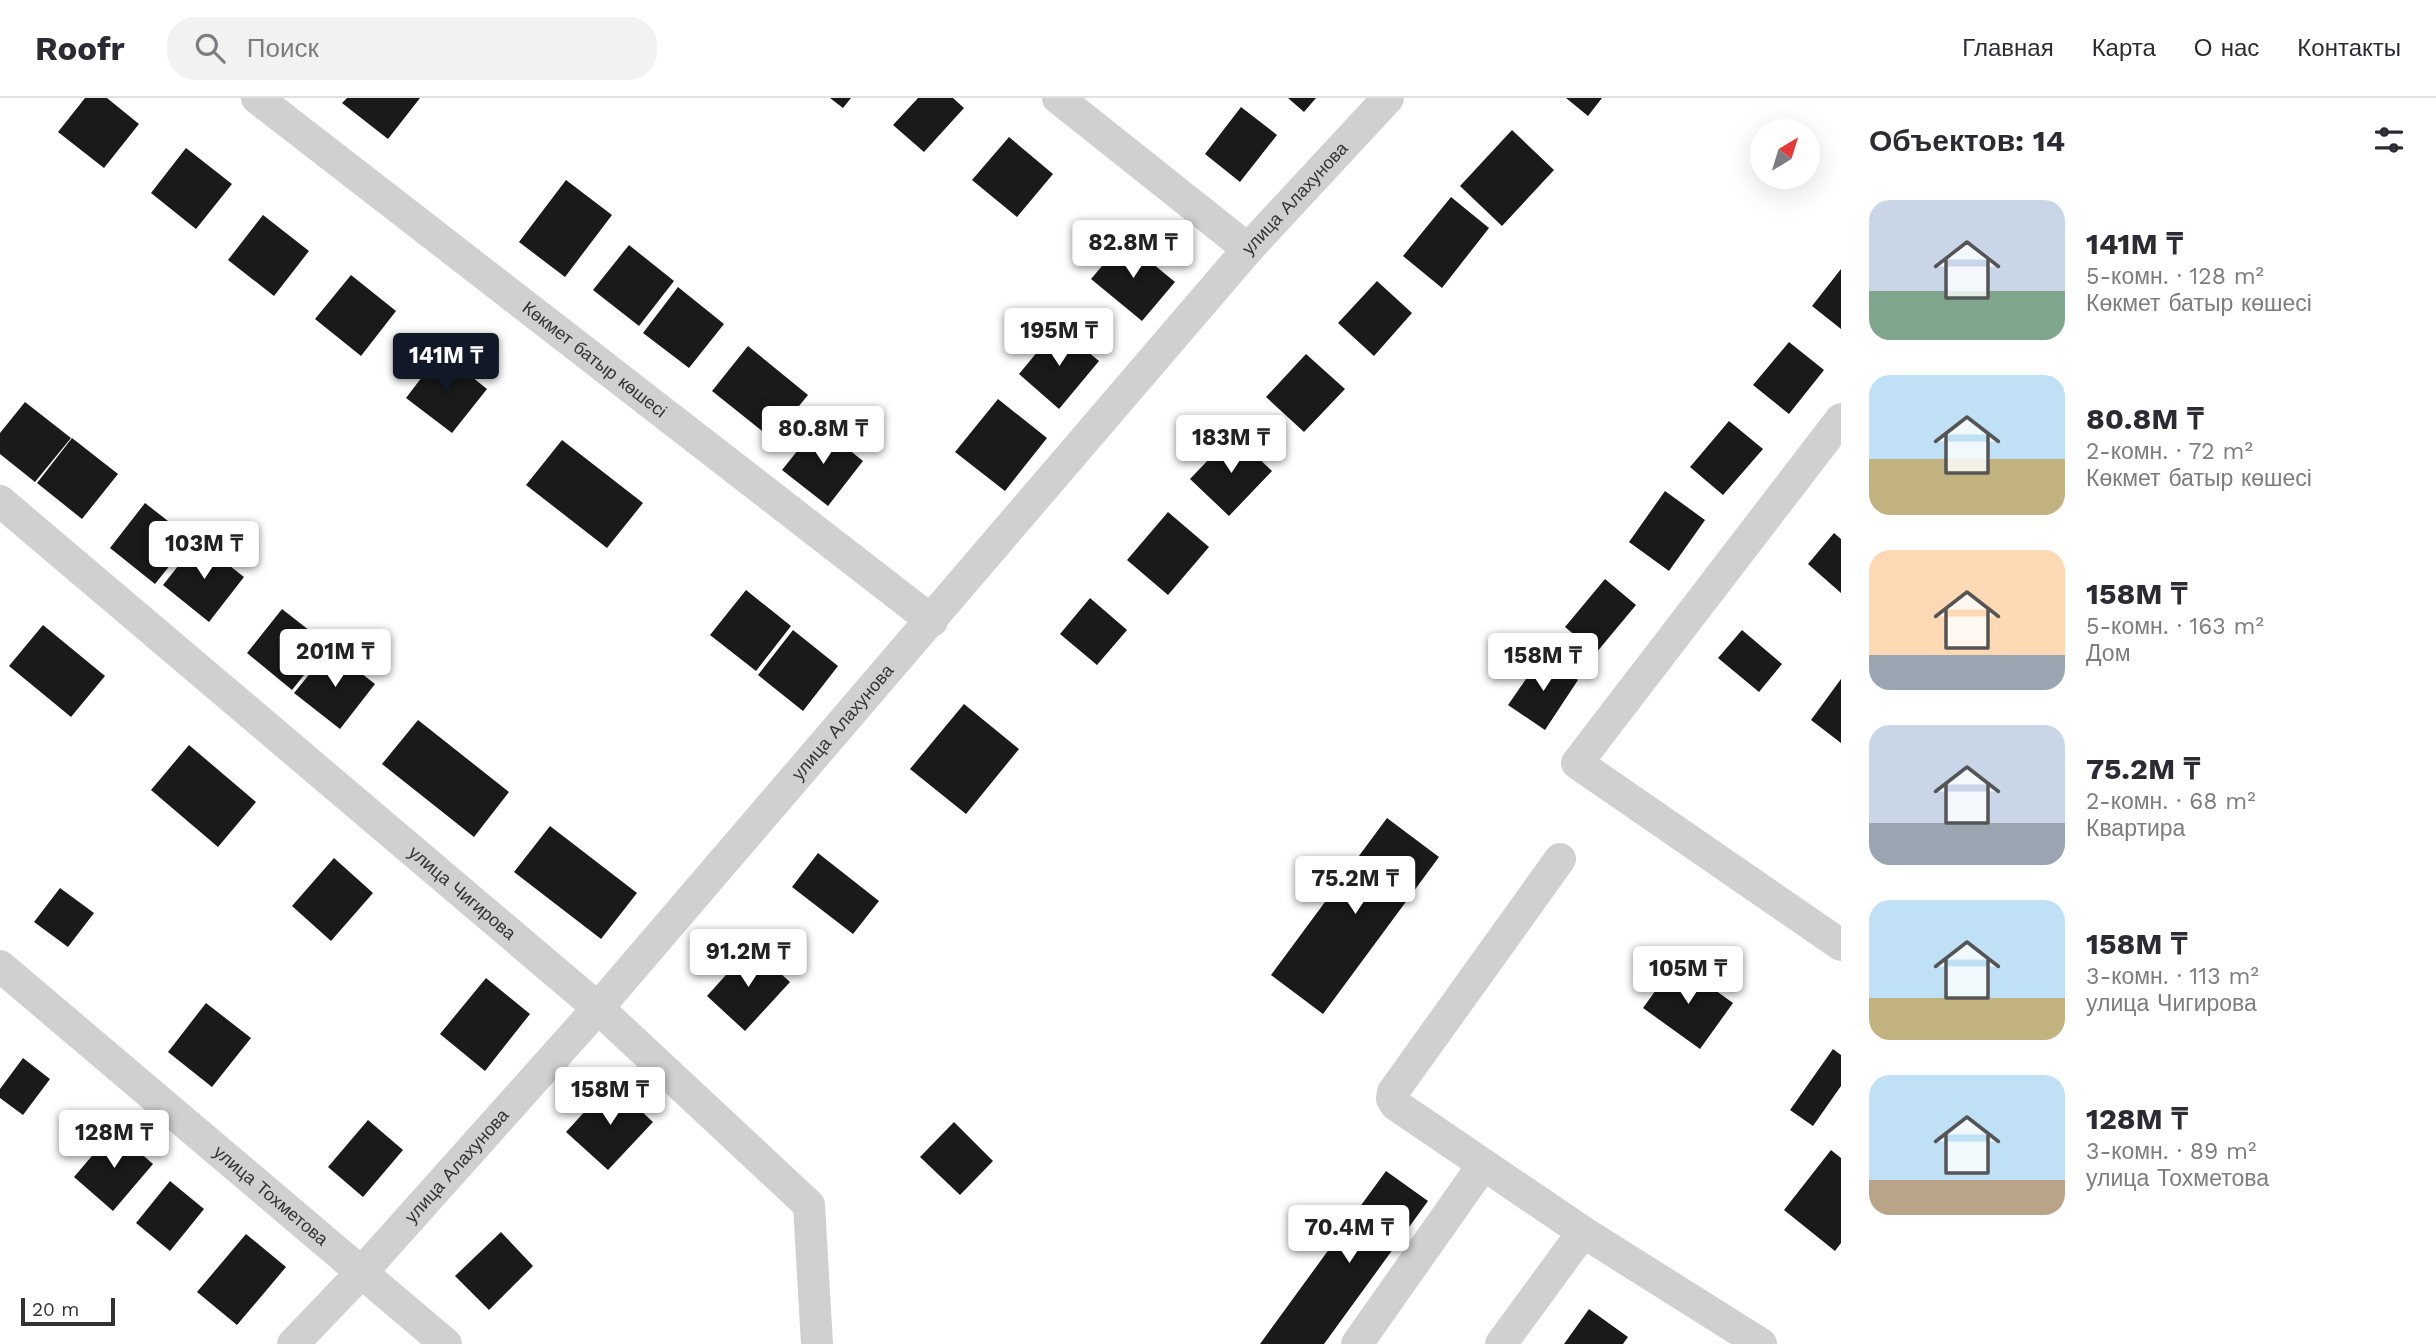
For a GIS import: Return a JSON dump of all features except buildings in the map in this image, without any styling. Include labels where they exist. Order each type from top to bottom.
[{"type":"street","name":"Көкмет батыр көшесі","points":[[257,98],[932,621]]},
{"type":"street","points":[[1058,98],[1248,249]]},
{"type":"street","name":"улица Алахунова","points":[[293,1344],[362,1272],[598,1008],[1248,249],[1388,98]]},
{"type":"street","points":[[1841,419],[1577,762],[1841,945]]},
{"type":"street","name":"улица Чигирова","points":[[0,501],[598,1008],[809,1205],[817,1344]]},
{"type":"street","points":[[1560,859],[1392,1095],[1396,1105],[1583,1232],[1761,1344]]},
{"type":"street","name":"улица Тохметова","points":[[0,966],[446,1344]]},
{"type":"street","points":[[1357,1344],[1483,1165]]},
{"type":"street","points":[[1500,1344],[1583,1232]]}]
